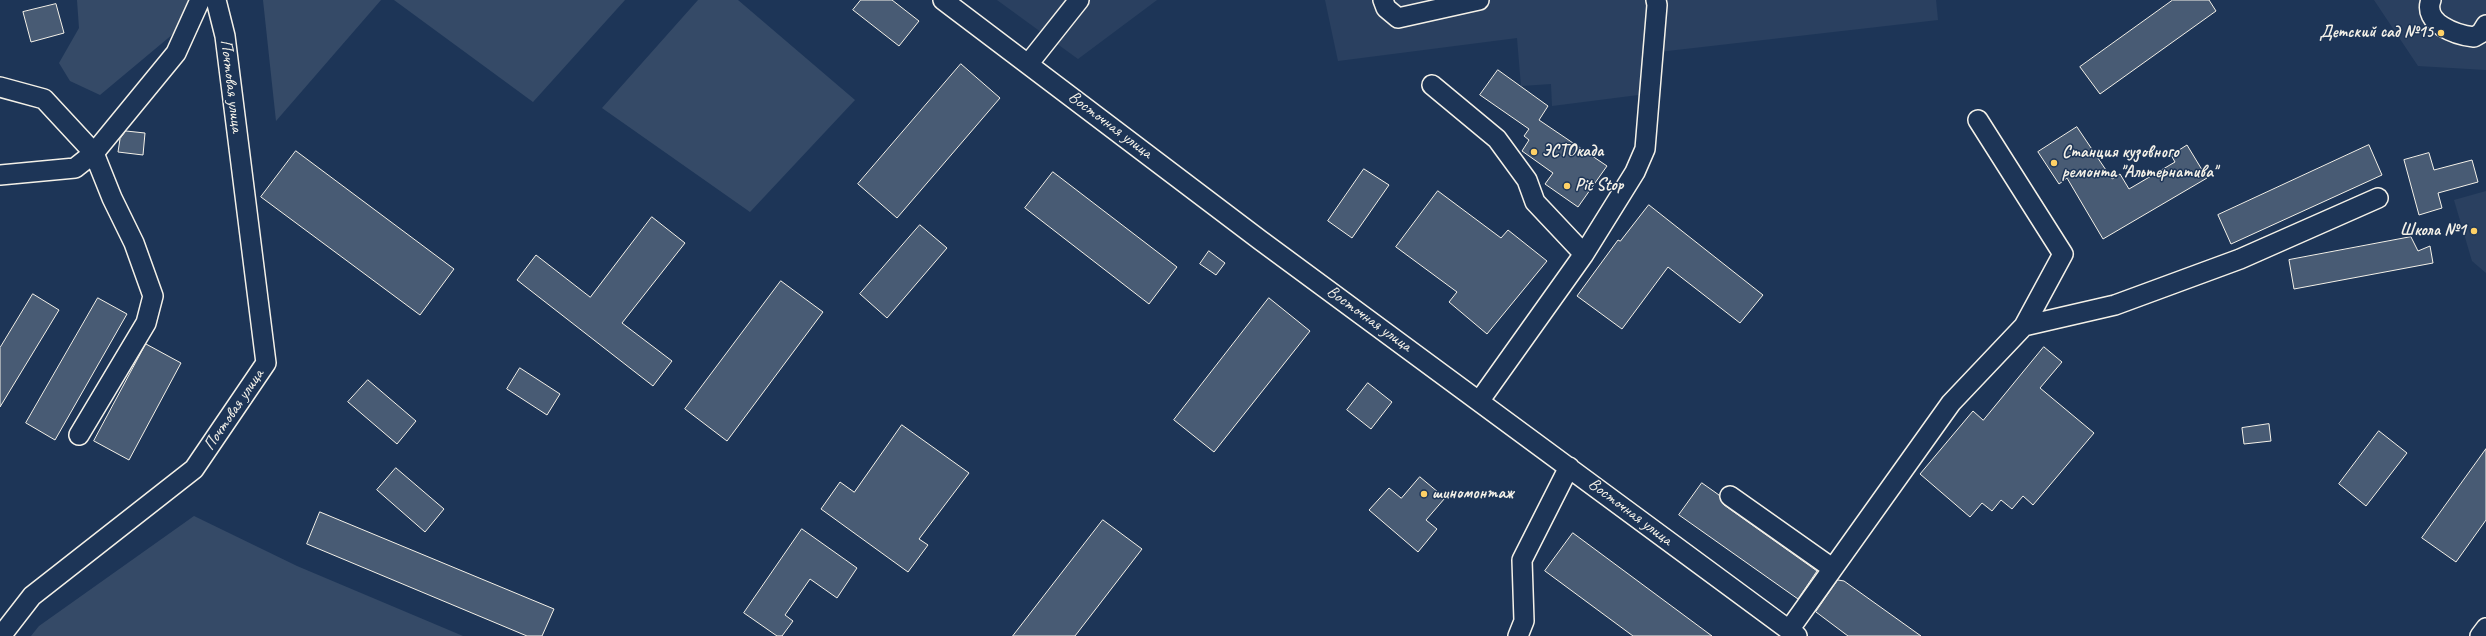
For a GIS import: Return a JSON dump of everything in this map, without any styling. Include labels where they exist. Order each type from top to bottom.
[{"type":"street","points":[[0,174],[75,168],[94,153],[176,53],[200,0]]},
{"type":"street","name":"Почтовая улица","points":[[1,636],[32,596],[194,470],[266,363],[225,36],[216,0]]},
{"type":"street","name":"Восточная улица","points":[[943,0],[1029,63],[1254,235],[1480,400],[1793,633]]},
{"type":"street","points":[[1029,63],[1079,0]]},
{"type":"street","points":[[1383,0],[1386,8],[1398,18],[1479,0]]},
{"type":"street","points":[[1480,400],[1584,254],[1635,172],[1645,149],[1657,4],[1656,0]]},
{"type":"street","points":[[2431,0],[2429,12],[2434,20],[2469,36],[2483,37]]},
{"type":"street","points":[[1432,85],[1497,139],[1527,180],[1535,202],[1584,254]]},
{"type":"street","points":[[0,87],[44,99],[94,153],[112,198],[134,243],[153,296],[146,323],[79,435]]},
{"type":"street","points":[[1793,633],[1832,568],[1951,404],[2024,326],[2063,254],[1978,120]]},
{"type":"street","points":[[2024,326],[2130,299],[2240,259],[2378,198]]},
{"type":"street","points":[[1518,636],[1524,621],[1522,560],[1569,467]]},
{"type":"street","points":[[1730,496],[1832,568]]},
{"type":"street","points":[[2480,636],[2486,628]]},
{"type":"shaded area","points":[[77,0],[190,0],[179,29],[100,95],[70,81],[59,63],[79,28]]},
{"type":"shaded area","points":[[263,0],[381,0],[276,121]]},
{"type":"shaded area","points":[[394,0],[625,0],[533,102]]},
{"type":"shaded area","points":[[698,0],[738,0],[855,100],[750,212],[602,108]]},
{"type":"shaded area","points":[[997,0],[1157,0],[1078,59]]},
{"type":"shaded area","points":[[1325,0],[1936,0],[1938,20],[1641,54],[1646,94],[1552,106],[1551,84],[1521,86],[1517,38],[1338,61]]},
{"type":"shaded area","name":"Детский сад №15","points":[[2374,0],[2486,0],[2486,70],[2418,66]]},
{"type":"shaded area","name":"Школа №1","points":[[2486,191],[2486,273],[2472,261],[2454,200]]},
{"type":"shaded area","points":[[194,516],[297,566],[463,636],[31,636],[39,626]]},
{"type":"building","points":[[861,0],[892,0],[919,21],[899,46],[853,10]]},
{"type":"building","points":[[2173,0],[2209,0],[2216,11],[2100,94],[2080,67]]},
{"type":"building","points":[[56,4],[64,33],[31,42],[23,12]]},
{"type":"building","points":[[961,64],[1000,98],[897,218],[858,184]]},
{"type":"building","points":[[1498,70],[1548,106],[1539,120],[1607,166],[1578,207],[1545,184],[1553,173],[1522,151],[1529,140],[1524,136],[1529,129],[1480,95]]},
{"type":"building","points":[[2077,127],[2112,179],[2120,174],[2129,189],[2175,162],[2171,155],[2187,145],[2207,178],[2103,239],[2067,178],[2059,184],[2038,152]]},
{"type":"building","points":[[126,131],[145,133],[143,155],[118,152],[120,139]]},
{"type":"building","points":[[2369,145],[2382,175],[2231,244],[2218,215]]},
{"type":"building","points":[[296,151],[454,269],[420,315],[261,197]]},
{"type":"building","points":[[2429,153],[2434,170],[2472,160],[2478,182],[2438,193],[2442,208],[2419,215],[2404,160]]},
{"type":"building","points":[[1364,169],[1389,185],[1352,238],[1328,221]]},
{"type":"building","points":[[1053,172],[1177,267],[1149,304],[1025,208]]},
{"type":"building","points":[[1438,191],[1501,238],[1508,230],[1547,261],[1487,334],[1449,302],[1457,292],[1396,247]]},
{"type":"building","points":[[1649,205],[1763,295],[1740,323],[1668,267],[1622,329],[1577,296],[1618,240],[1620,241]]},
{"type":"building","points":[[652,217],[685,243],[622,323],[672,361],[653,386],[517,280],[536,255],[590,297]]},
{"type":"building","points":[[920,225],[947,248],[887,318],[860,294]]},
{"type":"building","points":[[2411,237],[2418,251],[2430,246],[2433,263],[2294,289],[2289,260]]},
{"type":"building","points":[[1209,251],[1225,263],[1216,275],[1200,264]]},
{"type":"building","points":[[781,281],[823,312],[727,441],[685,409]]},
{"type":"building","points":[[33,294],[59,310],[0,407],[0,348]]},
{"type":"building","points":[[98,298],[127,314],[55,440],[26,423]]},
{"type":"building","points":[[1269,298],[1310,331],[1214,452],[1174,420]]},
{"type":"building","points":[[146,344],[181,363],[129,460],[94,441]]},
{"type":"building","points":[[2044,347],[2062,362],[2040,388],[2094,433],[2033,505],[2023,496],[2012,509],[2001,500],[1992,511],[1982,503],[1970,517],[1920,474],[1973,411],[1983,420]]},
{"type":"building","points":[[520,368],[560,394],[547,415],[507,389]]},
{"type":"building","points":[[368,380],[416,421],[397,444],[348,402]]},
{"type":"building","points":[[1368,383],[1392,402],[1371,429],[1347,410]]},
{"type":"building","points":[[2269,424],[2271,441],[2244,444],[2242,428]]},
{"type":"building","points":[[902,425],[969,473],[919,539],[928,545],[908,572],[821,509],[840,482],[854,492]]},
{"type":"building","points":[[2379,431],[2407,453],[2366,506],[2339,484]]},
{"type":"building","points":[[2486,449],[2486,520],[2456,562],[2422,538]]},
{"type":"building","points":[[396,468],[444,509],[425,532],[377,490]]},
{"type":"building","points":[[1420,477],[1445,498],[1426,520],[1437,529],[1418,552],[1369,510],[1389,488],[1401,498]]},
{"type":"building","points":[[1702,483],[1719,495],[1724,505],[1817,571],[1798,599],[1679,515]]},
{"type":"building","points":[[320,512],[554,609],[542,636],[527,636],[307,544]]},
{"type":"building","points":[[1103,520],[1142,549],[1075,636],[1013,636]]},
{"type":"building","points":[[802,529],[857,568],[837,598],[810,579],[785,615],[793,621],[782,636],[777,636],[744,613]]},
{"type":"building","points":[[1573,533],[1712,636],[1633,636],[1545,571]]},
{"type":"building","points":[[1838,580],[1844,581],[1921,636],[1848,636],[1816,612]]},
{"type":"place","name":"Детский сад №15","points":[[2441,33]]},
{"type":"place","name":"ЭСТОкада","points":[[1534,152]]},
{"type":"place","name":"Станция кузовного ремонта \"Альтернатива\"","points":[[2054,163]]},
{"type":"place","name":"Pit Stop","points":[[1567,186]]},
{"type":"place","name":"Школа №1","points":[[2474,231]]},
{"type":"place","name":"шиномонтаж","points":[[1424,494]]}]
